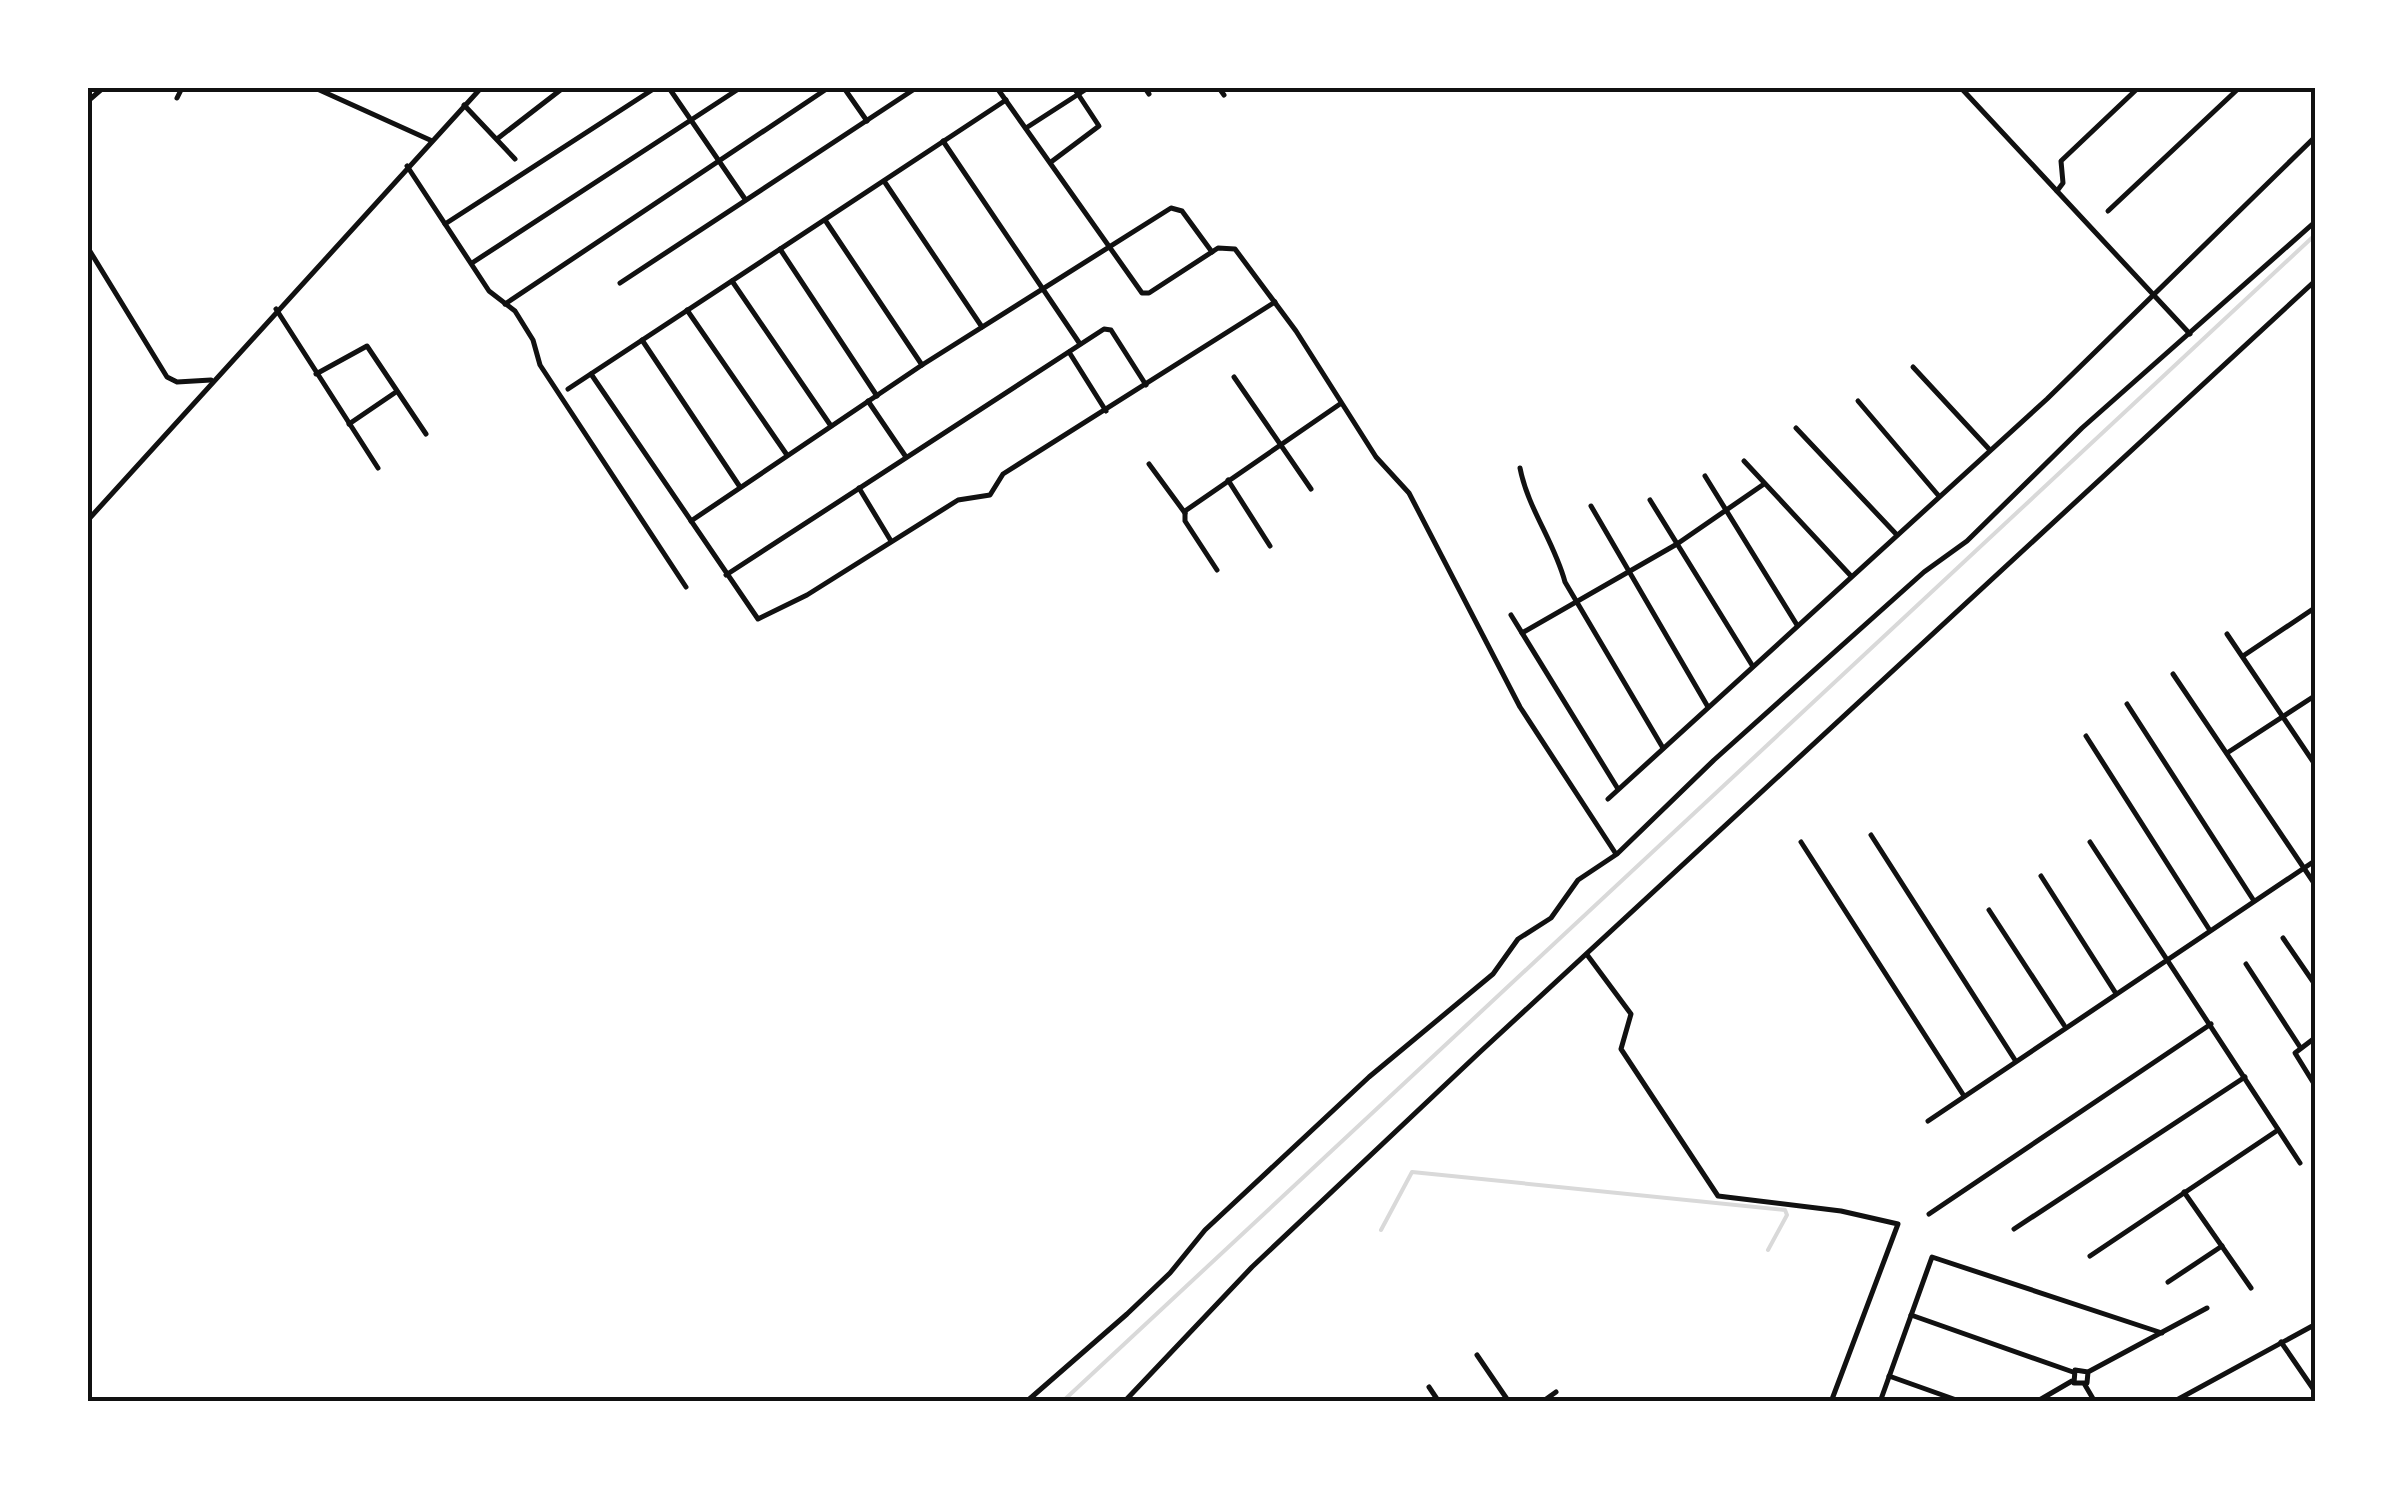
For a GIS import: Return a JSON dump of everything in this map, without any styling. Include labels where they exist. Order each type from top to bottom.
[{"type":"street","points":[[88,101],[103,88]]},
{"type":"street","points":[[178,98],[182,88]]},
{"type":"street","points":[[315,88],[431,141]]},
{"type":"street","points":[[88,520],[479,88]]},
{"type":"street","points":[[497,139],[560,88]]},
{"type":"street","points":[[445,224],[655,88]]},
{"type":"street","points":[[669,88],[745,199]]},
{"type":"street","points":[[472,262],[740,88]]},
{"type":"street","points":[[505,304],[828,88]]},
{"type":"street","points":[[844,88],[867,121]]},
{"type":"street","points":[[620,283],[916,88]]},
{"type":"street","points":[[1001,88],[1107,246],[1146,294],[1212,252],[1226,246],[1235,249],[1275,302],[1382,465],[1409,493],[1520,707],[1616,854]]},
{"type":"street","points":[[1026,128],[1076,91],[1088,88]]},
{"type":"street","points":[[1219,88],[1224,95]]},
{"type":"street","points":[[1961,88],[2060,188],[2190,334]]},
{"type":"street","points":[[2060,188],[2061,161],[2138,88]]},
{"type":"street","points":[[2108,211],[2239,88]]},
{"type":"street","points":[[1051,162],[1099,126],[1076,91]]},
{"type":"street","points":[[568,389],[1006,100]]},
{"type":"street","points":[[464,105],[515,160]]},
{"type":"street","points":[[1608,798],[2155,295],[2316,136]]},
{"type":"street","points":[[943,142],[1080,344]]},
{"type":"street","points":[[407,166],[491,294],[505,304],[531,336],[540,365],[686,586]]},
{"type":"street","points":[[884,181],[982,327]]},
{"type":"street","points":[[691,521],[922,365],[1174,207],[1182,210],[1212,252]]},
{"type":"street","points":[[825,220],[922,365]]},
{"type":"street","points":[[1026,1402],[1128,1314],[1170,1274],[1204,1230],[1369,1078],[1494,974],[1518,939],[1551,918],[1578,880],[1616,854],[1714,760],[1924,572],[1966,541],[2068,441],[2316,221]]},
{"type":"street","points":[[88,248],[167,377],[177,382],[214,380]]},
{"type":"street","points":[[780,249],[877,396]]},
{"type":"street","points":[[1124,1402],[1252,1267],[2084,490],[2316,280]]},
{"type":"street","points":[[732,281],[831,426]]},
{"type":"street","points":[[591,374],[758,619],[807,595],[958,500],[990,494],[1003,474],[1275,302]]},
{"type":"street","points":[[276,309],[378,468]]},
{"type":"street","points":[[687,310],[786,456]]},
{"type":"street","points":[[726,575],[1110,328],[1146,385]]},
{"type":"street","points":[[642,340],[740,487]]},
{"type":"street","points":[[316,374],[364,345],[426,434]]},
{"type":"street","points":[[1068,352],[1106,411]]},
{"type":"street","points":[[1913,367],[1989,450]]},
{"type":"street","points":[[1234,376],[1311,489]]},
{"type":"street","points":[[349,424],[397,391]]},
{"type":"street","points":[[1858,401],[1938,495]]},
{"type":"street","points":[[868,402],[906,457]]},
{"type":"street","points":[[1184,513],[1340,404]]},
{"type":"street","points":[[1796,428],[1897,536]]},
{"type":"street","points":[[1744,461],[1852,577]]},
{"type":"street","points":[[1149,464],[1184,513],[1185,521],[1217,570]]},
{"type":"street","points":[[1520,468],[1527,497],[1557,550],[1564,582],[1663,748]]},
{"type":"street","points":[[1705,476],[1797,625]]},
{"type":"street","points":[[1228,480],[1270,546]]},
{"type":"street","points":[[1522,633],[1677,544],[1764,484]]},
{"type":"street","points":[[859,488],[891,541]]},
{"type":"street","points":[[1650,500],[1752,666]]},
{"type":"street","points":[[1592,506],[1708,707]]},
{"type":"street","points":[[2243,656],[2316,607]]},
{"type":"street","points":[[1511,615],[1618,789]]},
{"type":"street","points":[[2227,634],[2316,766]]},
{"type":"street","points":[[2173,674],[2316,886]]},
{"type":"street","points":[[2227,753],[2316,695]]},
{"type":"street","points":[[2127,704],[2254,901]]},
{"type":"street","points":[[2086,736],[2209,930]]},
{"type":"street","points":[[1871,835],[2015,1060]]},
{"type":"street","points":[[1801,842],[1964,1096]]},
{"type":"street","points":[[2090,842],[2300,1164]]},
{"type":"street","points":[[1928,1121],[2166,957],[2316,860]]},
{"type":"street","points":[[2041,876],[2115,992]]},
{"type":"street","points":[[1989,910],[2065,1026]]},
{"type":"street","points":[[2283,938],[2316,986]]},
{"type":"street","points":[[1588,956],[1631,1014],[1621,1049],[1718,1196],[1841,1211],[1898,1224],[1830,1402]]},
{"type":"street","points":[[2246,964],[2300,1047]]},
{"type":"street","points":[[1929,1214],[2210,1024]]},
{"type":"street","points":[[2316,1037],[2300,1047],[2296,1058],[2316,1087]]},
{"type":"street","points":[[2014,1229],[2245,1077]]},
{"type":"street","points":[[2090,1256],[2278,1130]]},
{"type":"street","points":[[2184,1192],[2251,1288]]},
{"type":"street","points":[[2168,1282],[2222,1246]]},
{"type":"street","points":[[1880,1402],[1928,1262],[1936,1256],[2162,1333]]},
{"type":"street","points":[[2085,1385],[2088,1372],[2207,1308]]},
{"type":"street","points":[[1910,1315],[2073,1372],[2080,1368],[2088,1372]]},
{"type":"street","points":[[2173,1402],[2316,1324]]},
{"type":"street","points":[[2281,1342],[2316,1393]]},
{"type":"street","points":[[1477,1355],[1510,1402]]},
{"type":"street","points":[[2072,1380],[2073,1372]]},
{"type":"street","points":[[1889,1376],[1962,1402]]},
{"type":"street","points":[[2072,1380],[2085,1385],[2095,1402]]},
{"type":"street","points":[[2036,1402],[2072,1380]]},
{"type":"street","points":[[1429,1386],[1440,1402]]},
{"type":"street","points":[[1542,1402],[1556,1392]]},
{"type":"waterway","points":[[1062,1402],[2316,234]]},
{"type":"waterway","points":[[1381,1230],[1412,1172],[1785,1210],[1787,1215],[1768,1250]]}]
